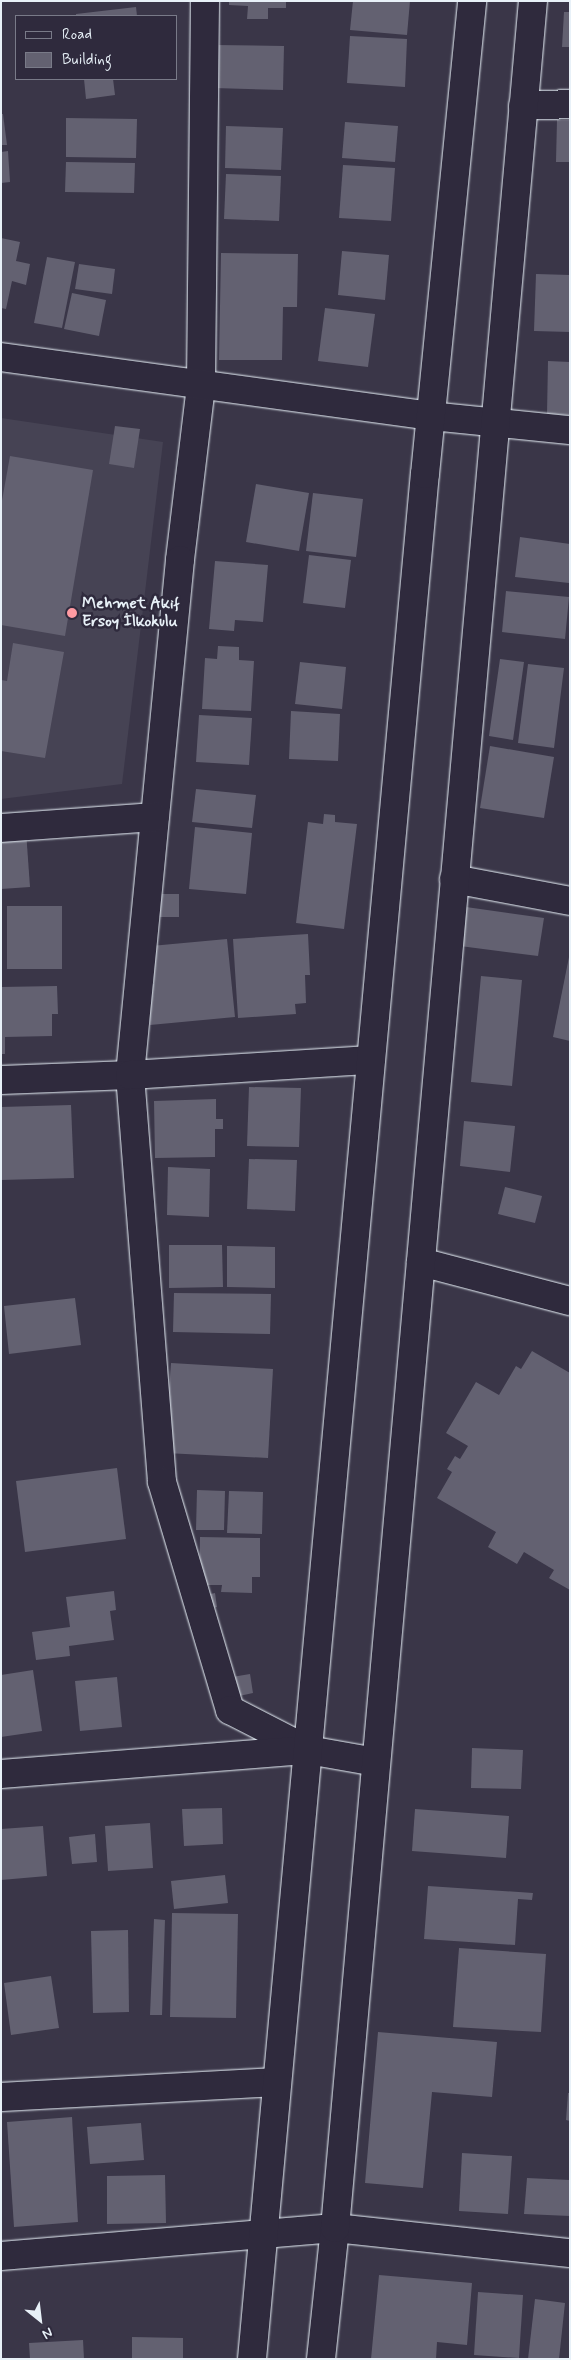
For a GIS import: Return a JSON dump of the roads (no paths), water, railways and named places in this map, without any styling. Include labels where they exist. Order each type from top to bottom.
[{"type":"main road","points":[[205,1],[201,386],[180,560],[130,1075],[162,1482],[230,1710],[308,1750]]},
{"type":"main road","points":[[252,2359],[431,416],[472,1]]},
{"type":"main road","points":[[321,2359],[336,2228],[533,1]]},
{"type":"main road","points":[[523,106],[570,104]]},
{"type":"main road","points":[[1,357],[201,386],[431,416],[570,430]]},
{"type":"main road","points":[[1,828],[155,817]]},
{"type":"main road","points":[[454,879],[570,901]]},
{"type":"main road","points":[[1,1080],[130,1075],[371,1060]]},
{"type":"main road","points":[[421,1262],[570,1301]]},
{"type":"main road","points":[[1,1774],[308,1750],[376,1762]]},
{"type":"main road","points":[[1,2097],[277,2082]]},
{"type":"main road","points":[[1,2256],[336,2228],[570,2253]]},
{"type":"place","name":"Mehmet Akif Ersoy İlkokulu","points":[[72,613]]}]
